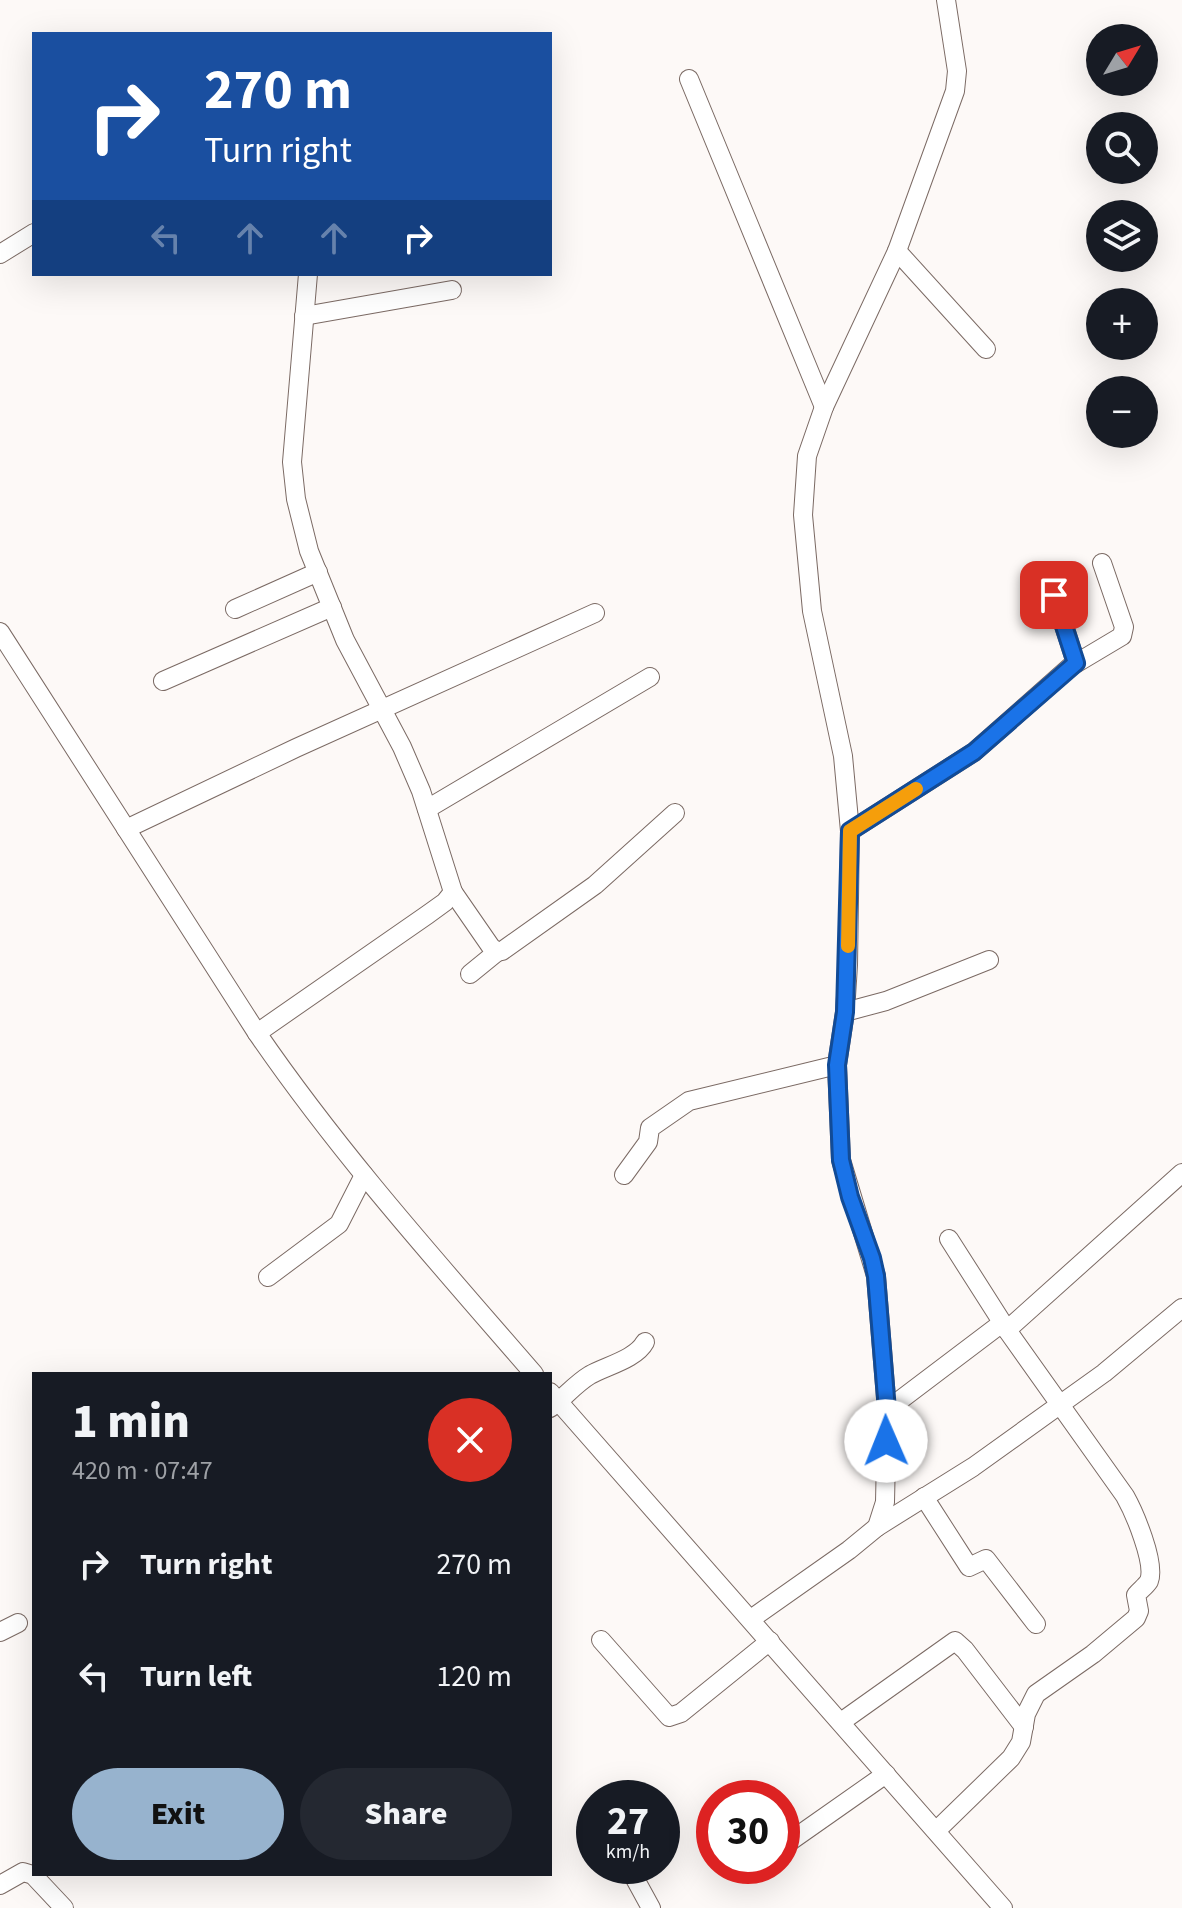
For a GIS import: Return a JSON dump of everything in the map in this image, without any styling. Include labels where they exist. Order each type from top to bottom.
[{"type":"street","points":[[877,1527],[885,1502],[887,1410],[876,1276],[841,1160],[837,1065],[845,1012],[850,831],[843,756],[812,611],[803,515],[807,456],[824,407],[897,251],[955,91],[957,71],[946,0]]},
{"type":"street","points":[[689,79],[793,338],[824,407]]},
{"type":"street","points":[[1,253],[32,234]]},
{"type":"street","points":[[897,251],[986,349]]},
{"type":"street","points":[[308,276],[292,462],[296,499],[309,551],[345,640],[402,747],[427,809],[453,892],[497,952]]},
{"type":"street","points":[[304,316],[452,290]]},
{"type":"street","points":[[850,831],[974,752],[1076,663],[1124,632],[1102,563]]},
{"type":"street","points":[[235,609],[318,572]]},
{"type":"street","points":[[1054,595],[1076,663]]},
{"type":"street","points":[[163,681],[332,607]]},
{"type":"street","points":[[126,829],[595,613]]},
{"type":"street","points":[[0,632],[301,1097],[532,1372]]},
{"type":"street","points":[[427,809],[650,677]]},
{"type":"street","points":[[470,974],[595,885],[675,813]]},
{"type":"street","points":[[257,1033],[427,915],[453,892]]},
{"type":"street","points":[[845,1012],[886,1001],[989,960]]},
{"type":"street","points":[[624,1175],[648,1142],[650,1128],[689,1101],[837,1065]]},
{"type":"street","points":[[887,1410],[1004,1326],[1182,1173]]},
{"type":"street","points":[[268,1277],[339,1224],[364,1175]]},
{"type":"street","points":[[937,1830],[1011,1758],[1021,1742],[1036,1694],[1093,1654],[1136,1618],[1139,1611],[1136,1595],[1150,1578],[1139,1522],[1125,1496],[1004,1326],[949,1239]]},
{"type":"street","points":[[751,1619],[877,1527],[973,1467],[1104,1373],[1182,1308]]},
{"type":"street","points":[[645,1342],[632,1354],[581,1381],[553,1401],[751,1619],[1003,1908]]},
{"type":"street","points":[[924,1497],[969,1567],[986,1559],[1036,1624]]},
{"type":"street","points":[[0,1632],[18,1623]]},
{"type":"street","points":[[601,1640],[669,1717],[681,1713],[770,1641]]},
{"type":"street","points":[[841,1722],[955,1641],[1024,1727]]},
{"type":"street","points":[[800,1834],[886,1774]]},
{"type":"street","points":[[0,1885],[23,1872],[32,1875]]},
{"type":"street","points":[[34,1876],[64,1908]]},
{"type":"street","points":[[638,1884],[651,1908]]},
{"type":"slow traffic","points":[[848,946],[850,831],[916,789]]},
{"type":"route","points":[[886,1441],[887,1410],[876,1276],[841,1160],[837,1065],[848,965],[850,831],[974,752],[1076,663],[1054,595]]}]
